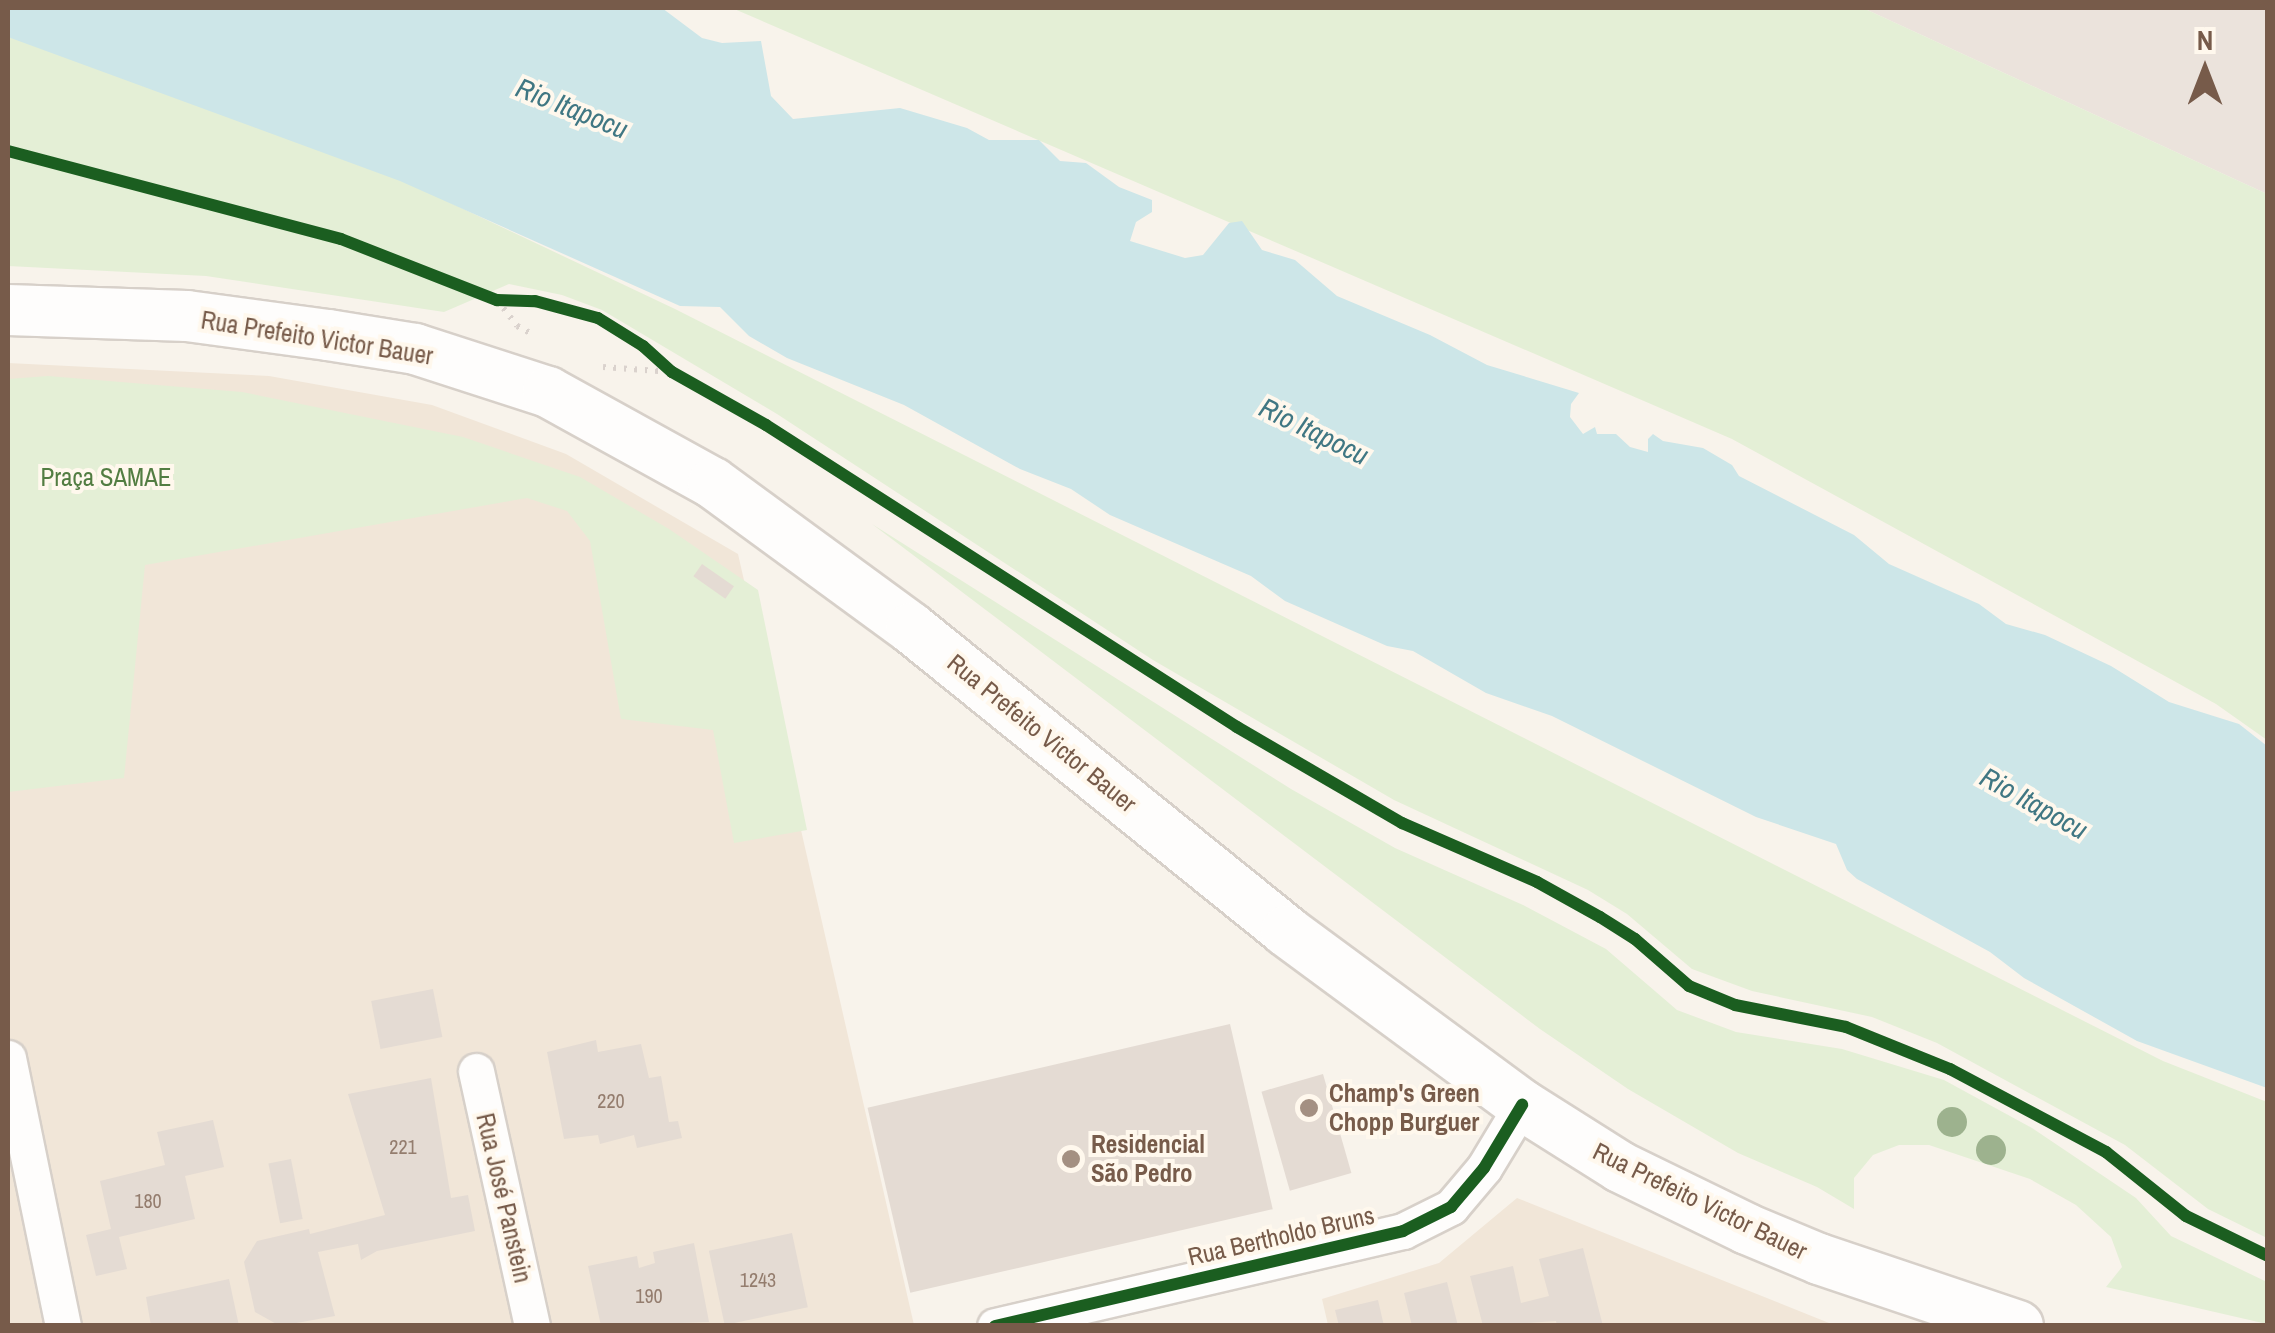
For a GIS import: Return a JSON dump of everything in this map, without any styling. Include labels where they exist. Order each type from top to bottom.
[{"type":"main road","name":"Rua Prefeito Victor Bauer","points":[[8,310],[187,316],[328,334],[414,349],[548,392],[713,484],[880,606],[1286,931],[1522,1105],[1620,1167],[1747,1229],[1818,1259],[2018,1326]]},
{"type":"street","points":[[8,1058],[63,1326]]},
{"type":"street","name":"Rua José Panstein","points":[[476,1071],[532,1326]]},
{"type":"street","name":"Rua Bertholdo Bruns","points":[[995,1326],[1403,1231],[1451,1207],[1484,1168],[1522,1105]]},
{"type":"path","points":[[497,300],[516,300]]},
{"type":"path","points":[[657,359],[672,372]]},
{"type":"shaded area","points":[[1863,8],[2267,8],[2267,194]]},
{"type":"shaded area","points":[[8,363],[269,376],[432,405],[566,454],[738,554],[914,1325],[8,1325]]},
{"type":"shaded area","points":[[1517,1198],[1834,1325],[1328,1325],[1322,1299],[1439,1263]]},
{"type":"green space","points":[[732,8],[1863,8],[2267,194],[2267,740],[2216,704],[1732,439]]},
{"type":"green space","points":[[8,37],[64,49],[377,168],[675,309],[2163,1061],[2267,1102],[2267,1238],[2208,1209],[2125,1145],[1937,1043],[1872,1017],[1752,991],[1692,969],[1627,914],[1588,890],[1394,800],[1153,660],[777,414],[602,310],[562,295],[509,284],[444,312],[206,276],[8,266]]},
{"type":"green space","name":"Praça SAMAE","points":[[48,376],[242,392],[463,437],[580,477],[669,529],[758,590],[807,830],[734,843],[713,730],[621,719],[590,541],[567,511],[527,498],[145,565],[124,778],[8,792],[8,379]]},
{"type":"green space","points":[[872,524],[1291,789],[1395,848],[1523,905],[1606,949],[1677,1010],[1736,1032],[1842,1049],[1944,1080],[2032,1128],[2136,1198],[2171,1236],[2267,1282],[2267,1324],[2106,1287],[2122,1267],[2111,1237],[2076,1205],[2030,1179],[1929,1145],[1899,1145],[1873,1155],[1854,1178],[1854,1209],[1817,1187],[1738,1153],[1628,1089],[1540,1029]]},
{"type":"water","name":"Rio Itapocu","points":[[8,8],[662,8],[702,38],[722,43],[761,41],[771,96],[793,119],[900,108],[967,128],[989,140],[1039,140],[1060,161],[1086,163],[1119,187],[1152,200],[1152,212],[1136,222],[1130,241],[1185,258],[1203,255],[1229,223],[1242,221],[1262,250],[1295,260],[1337,296],[1430,335],[1487,365],[1579,393],[1571,404],[1570,417],[1583,434],[1595,427],[1597,434],[1616,434],[1630,447],[1648,452],[1648,439],[1653,434],[1663,441],[1703,448],[1732,465],[1739,476],[1854,535],[1889,564],[1979,604],[2006,624],[2045,635],[2111,666],[2169,702],[2239,724],[2267,746],[2267,1088],[2137,1041],[2024,978],[1990,952],[1857,879],[1847,870],[1836,844],[1756,817],[1552,716],[1486,693],[1413,651],[1387,646],[1285,601],[1251,576],[1110,515],[1071,489],[1020,469],[904,405],[787,358],[749,336],[720,307],[680,306],[400,181],[8,37]]},
{"type":"building","points":[[702,564],[734,586],[725,599],[693,576]]},
{"type":"building","points":[[433,989],[442,1037],[381,1049],[371,1001]]},
{"type":"building","name":"Residencial São Pedro","points":[[1230,1024],[1273,1209],[910,1293],[868,1108]]},
{"type":"building","points":[[596,1040],[598,1052],[641,1044],[649,1078],[661,1076],[669,1122],[678,1121],[682,1138],[637,1148],[634,1135],[600,1144],[598,1135],[564,1139],[547,1052]]},
{"type":"building","points":[[1323,1074],[1351,1173],[1290,1191],[1261,1092]]},
{"type":"building","points":[[431,1078],[451,1198],[468,1195],[475,1231],[377,1251],[361,1260],[358,1244],[318,1252],[335,1316],[280,1326],[255,1312],[244,1262],[257,1241],[309,1229],[310,1234],[385,1215],[348,1094]]},
{"type":"building","points":[[213,1120],[224,1167],[185,1176],[195,1219],[119,1237],[127,1269],[96,1276],[86,1235],[111,1229],[100,1181],[165,1165],[157,1132]]},
{"type":"building","points":[[291,1159],[303,1219],[280,1223],[268,1163]]},
{"type":"building","points":[[792,1233],[808,1307],[725,1325],[709,1251]]},
{"type":"building","points":[[694,1243],[709,1322],[601,1326],[588,1266],[637,1256],[639,1268],[655,1263],[653,1252]]},
{"type":"building","points":[[1583,1248],[1603,1326],[1557,1326],[1556,1321],[1483,1326],[1470,1276],[1513,1266],[1521,1303],[1549,1296],[1539,1259]]},
{"type":"building","points":[[229,1279],[239,1326],[151,1326],[146,1297]]},
{"type":"building","points":[[1447,1282],[1458,1326],[1412,1326],[1404,1293]]},
{"type":"building","points":[[1378,1300],[1384,1326],[1339,1326],[1335,1310]]},
{"type":"cycle path","points":[[8,151],[341,239],[497,300],[535,301],[598,318],[643,346],[672,372],[766,425],[1237,727],[1402,823],[1537,882],[1600,917],[1635,939],[1689,986],[1735,1005],[1846,1027],[1950,1069],[2106,1152],[2186,1216],[2268,1256]]},
{"type":"cycle path","points":[[995,1326],[1403,1231],[1451,1207],[1484,1168],[1522,1105]]},
{"type":"place","name":"Champ's Green Chopp Burguer","points":[[1309,1108]]},
{"type":"place","name":"Residencial São Pedro","points":[[1071,1159]]}]
